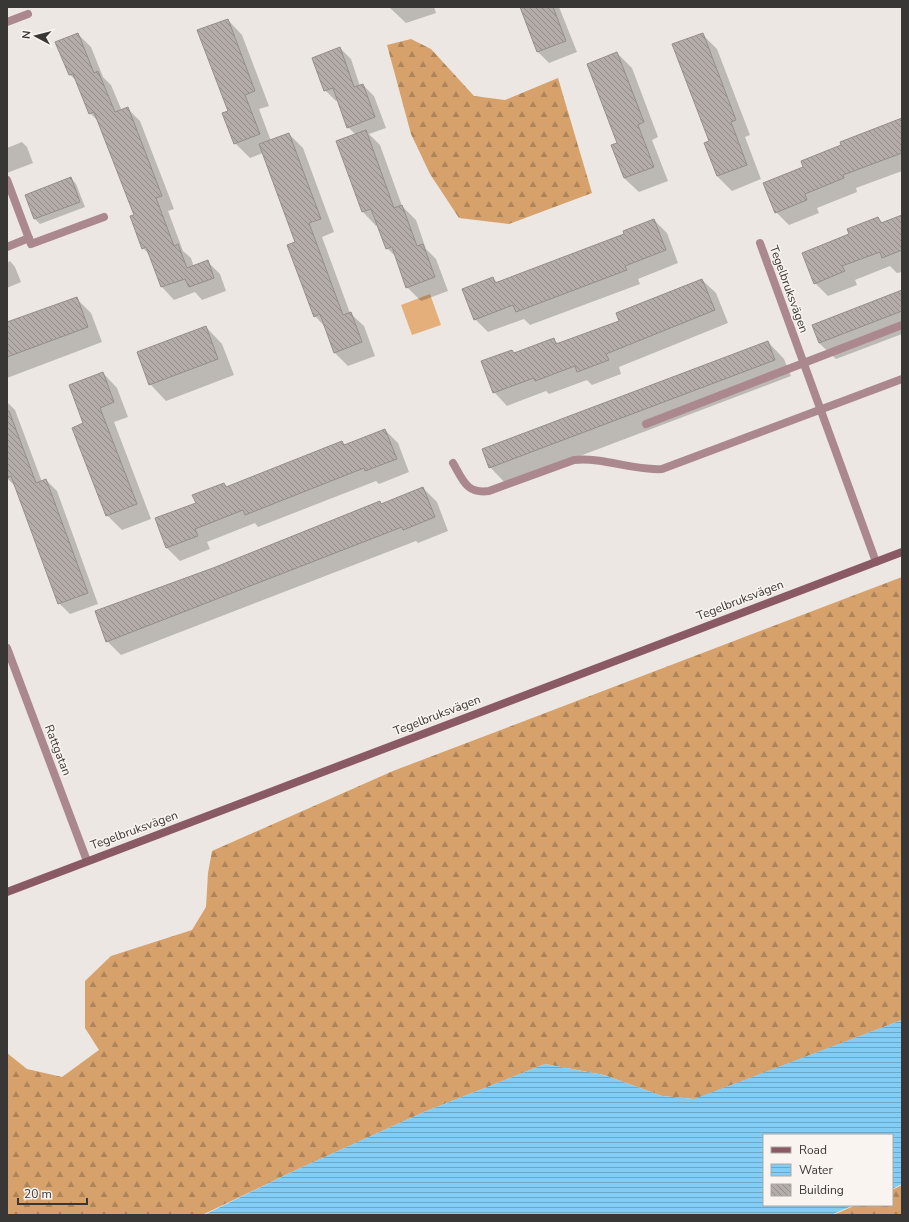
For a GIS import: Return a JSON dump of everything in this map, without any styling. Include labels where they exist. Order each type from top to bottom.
[{"type":"street","points":[[7,22],[28,14]]},
{"type":"street","points":[[7,182],[31,244],[104,217]]},
{"type":"street","points":[[7,246],[29,238]]},
{"type":"street","name":"Tegelbruksvägen","points":[[760,243],[876,562]]},
{"type":"street","points":[[646,424],[902,325]]},
{"type":"street","points":[[453,463],[466,486],[474,491],[480,492],[489,491],[574,460],[586,458],[647,470],[662,469],[902,379]]},
{"type":"street","name":"Tegelbruksvägen","points":[[7,892],[902,552]]},
{"type":"street","name":"Rattgatan","points":[[7,648],[87,861]]},
{"type":"green space","points":[[411,39],[431,49],[474,96],[505,100],[558,78],[592,193],[509,224],[459,218],[430,174],[411,134],[387,45]]},
{"type":"green space","points":[[902,577],[902,1020],[695,1099],[662,1096],[604,1075],[545,1064],[424,1112],[202,1215],[7,1215],[7,1053],[27,1069],[62,1077],[99,1050],[85,1028],[85,981],[111,956],[192,930],[206,907],[208,873],[212,851],[393,771]]},
{"type":"green space","points":[[902,1185],[902,1215],[833,1215],[854,1206],[893,1206],[893,1190]]},
{"type":"shaded area","points":[[430,294],[441,325],[412,335],[401,305]]},
{"type":"water","points":[[902,1020],[902,1184],[893,1188],[893,1134],[763,1134],[763,1206],[852,1206],[831,1215],[204,1215],[294,1171],[424,1112],[545,1064],[604,1075],[662,1096],[694,1099]]},
{"type":"building","points":[[520,7],[553,7],[566,41],[537,52]]},
{"type":"building","points":[[228,19],[255,91],[245,95],[260,134],[234,144],[222,113],[228,111],[197,30]]},
{"type":"building","points":[[78,33],[94,73],[98,71],[115,112],[128,107],[162,196],[156,198],[174,246],[178,244],[187,268],[208,260],[214,278],[189,287],[185,279],[161,287],[146,247],[142,249],[130,216],[134,215],[94,112],[89,114],[73,74],[69,75],[55,42]]},
{"type":"building","points":[[703,33],[736,120],[731,122],[747,165],[717,176],[704,143],[709,141],[672,44]]},
{"type":"building","points":[[340,47],[354,87],[363,84],[375,117],[347,128],[333,88],[324,91],[312,58]]},
{"type":"building","points":[[617,52],[644,122],[638,125],[654,167],[624,178],[611,145],[617,143],[587,64]]},
{"type":"building","points":[[902,118],[902,153],[843,175],[844,178],[805,194],[807,200],[775,213],[763,183],[803,167],[801,161],[841,145],[840,142]]},
{"type":"building","points":[[366,130],[394,208],[402,205],[417,246],[423,244],[435,277],[406,288],[392,247],[386,249],[371,209],[362,212],[336,141]]},
{"type":"building","points":[[289,133],[321,219],[309,223],[343,315],[351,312],[362,342],[334,353],[320,314],[314,317],[287,245],[295,242],[259,144]]},
{"type":"building","points":[[71,177],[80,202],[34,219],[25,195]]},
{"type":"building","points":[[902,215],[902,250],[882,258],[880,252],[842,266],[845,271],[814,284],[802,253],[849,234],[847,229],[878,217],[881,223]]},
{"type":"building","points":[[654,219],[666,250],[625,266],[627,270],[516,312],[513,305],[474,320],[462,289],[493,277],[495,283],[624,234],[623,231]]},
{"type":"building","points":[[702,279],[715,310],[606,354],[609,360],[577,372],[575,366],[535,381],[534,378],[493,393],[481,361],[512,350],[514,353],[554,338],[556,344],[619,321],[616,313]]},
{"type":"building","points":[[902,290],[902,311],[819,343],[812,325]]},
{"type":"building","points":[[77,297],[88,327],[7,357],[7,322]]},
{"type":"building","points":[[206,326],[218,359],[149,385],[137,352]]},
{"type":"building","points":[[768,341],[775,360],[489,468],[482,449]]},
{"type":"building","points":[[103,372],[114,402],[100,408],[137,504],[106,516],[72,428],[83,423],[69,385]]},
{"type":"building","points":[[7,411],[9,411],[36,483],[46,479],[88,593],[58,604],[11,476],[7,478]]},
{"type":"building","points":[[385,429],[397,459],[365,471],[364,468],[245,515],[243,510],[195,529],[198,536],[166,548],[155,518],[196,503],[192,495],[224,483],[226,487],[342,441],[344,445]]},
{"type":"building","points":[[423,487],[435,517],[403,530],[402,527],[106,642],[95,611],[213,568],[380,501],[381,504]]}]
